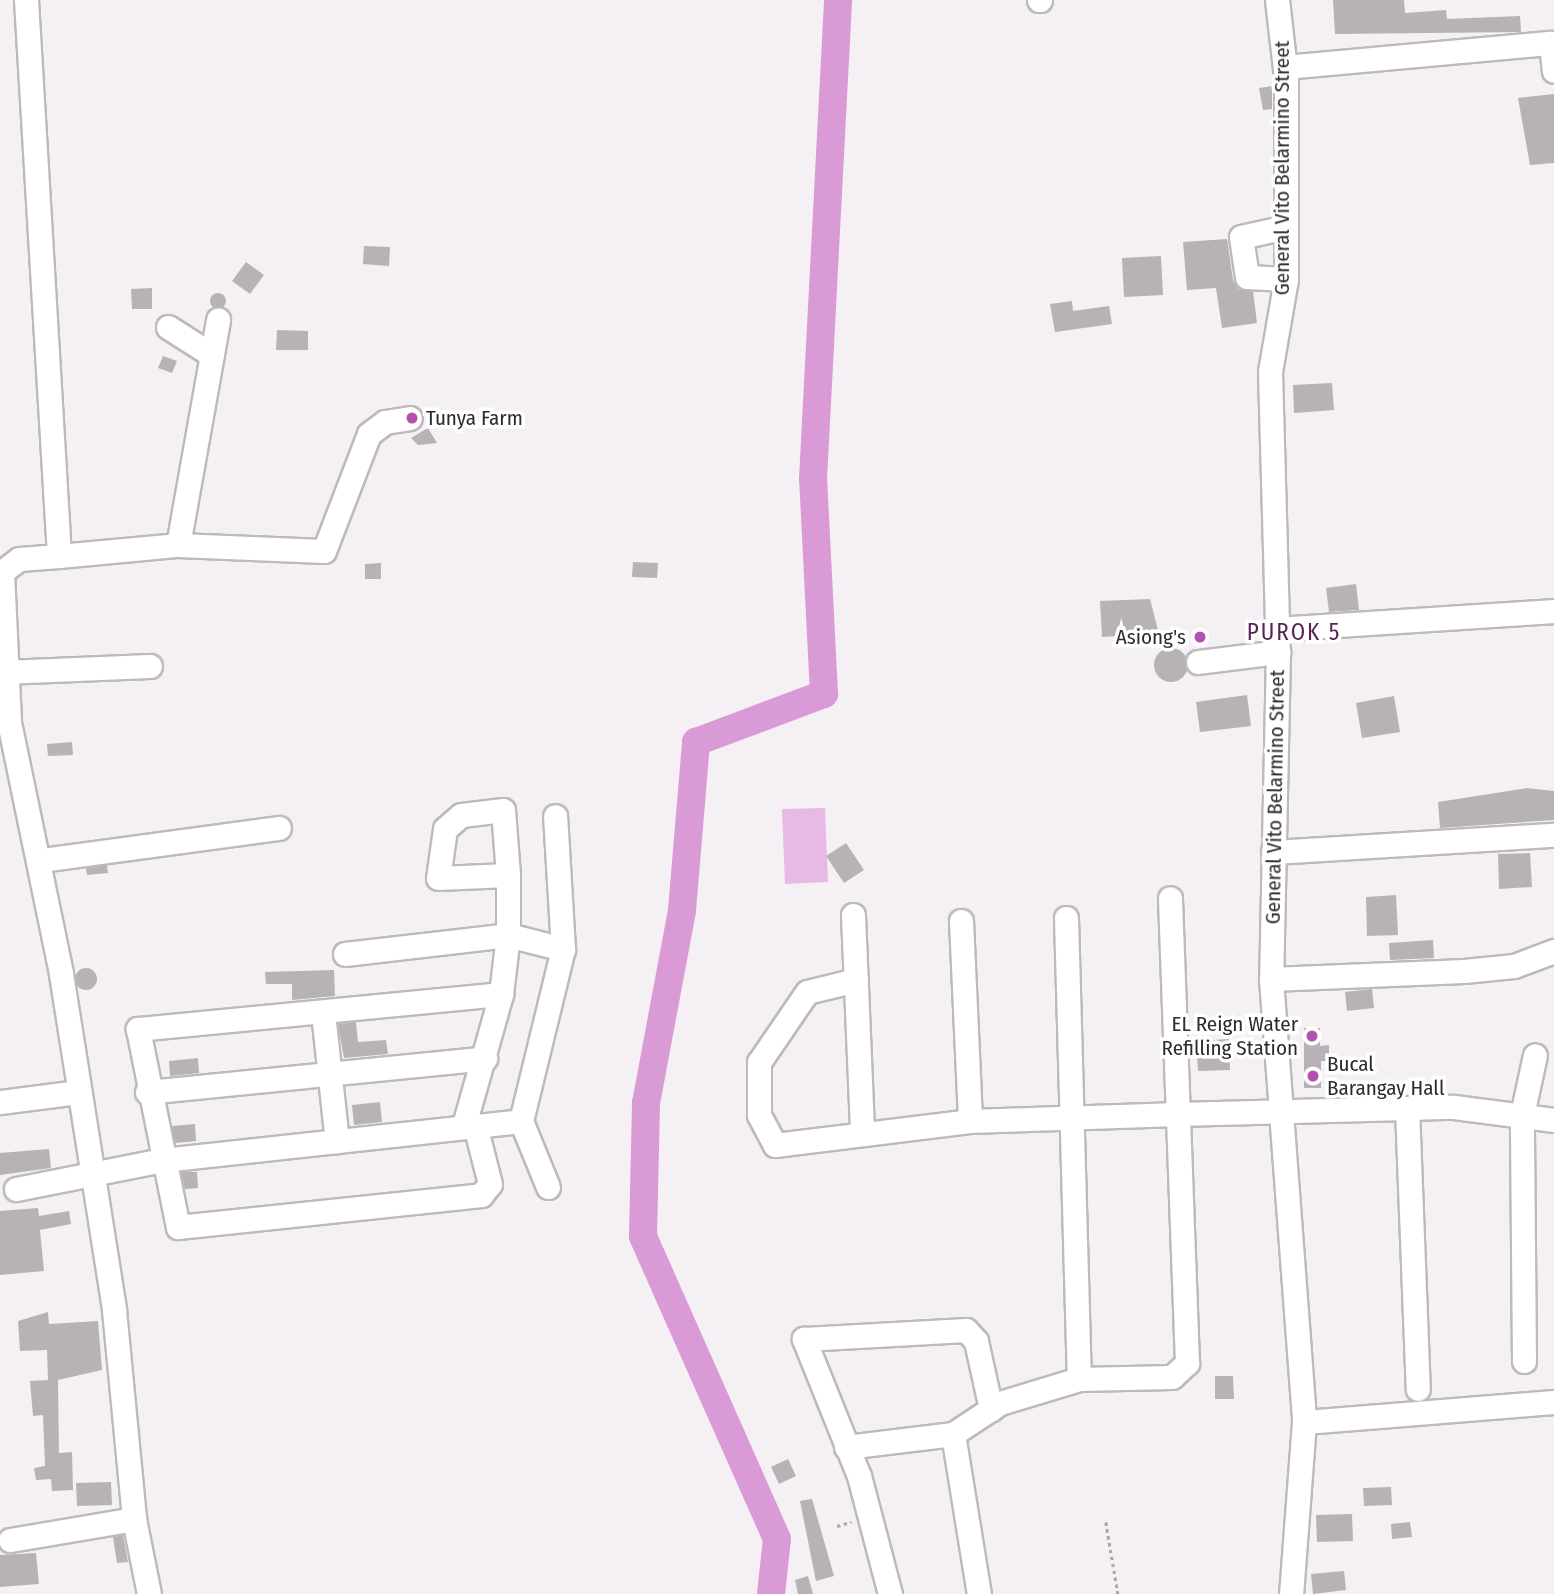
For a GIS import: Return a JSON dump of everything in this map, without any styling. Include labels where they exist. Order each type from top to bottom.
[{"type":"street","points":[[26,0],[60,556]]},
{"type":"street","name":"General Vito Belarmino Street","points":[[1276,0],[1285,67],[1286,279],[1270,372],[1278,652],[1271,979],[1278,1110],[1304,1422],[1291,1594]]},
{"type":"street","points":[[1285,67],[1551,43],[1554,71]]},
{"type":"street","points":[[1286,227],[1241,237],[1247,277],[1286,279]]},
{"type":"street","points":[[178,545],[218,320]]},
{"type":"street","points":[[168,327],[212,355]]},
{"type":"street","points":[[149,1594],[134,1519],[114,1310],[41,860],[4,723],[6,672],[2,572],[19,559],[178,545],[324,551],[369,434],[385,422],[410,418]]},
{"type":"street","points":[[1276,629],[1554,611]]},
{"type":"street","points":[[1198,662],[1278,652]]},
{"type":"street","points":[[6,672],[150,666]]},
{"type":"street","points":[[548,1186],[521,1121],[563,948],[555,816]]},
{"type":"street","points":[[41,860],[279,828]]},
{"type":"street","points":[[1273,852],[1554,835]]},
{"type":"street","points":[[501,994],[138,1029],[147,1092],[178,1227],[481,1195],[490,1184],[470,1125],[501,994],[508,935],[509,875]]},
{"type":"street","points":[[846,1447],[953,1434],[991,1409],[1079,1379],[1172,1377],[1187,1363],[1170,898]]},
{"type":"street","points":[[853,915],[862,1134]]},
{"type":"street","points":[[1066,918],[1074,1120],[1079,1379]]},
{"type":"street","points":[[961,922],[970,1121]]},
{"type":"street","points":[[345,954],[508,935],[563,948]]},
{"type":"street","points":[[1271,979],[1464,971],[1514,965],[1554,951]]},
{"type":"street","points":[[856,980],[807,992],[759,1062],[759,1115],[775,1145],[970,1121],[1074,1120],[1278,1110],[1315,1115],[1407,1108],[1522,1115],[1554,1120]]},
{"type":"street","points":[[323,1013],[337,1141]]},
{"type":"street","points":[[1524,1361],[1522,1115],[1535,1055]]},
{"type":"street","points":[[147,1092],[485,1058]]},
{"type":"street","points":[[0,1102],[78,1092]]},
{"type":"street","points":[[1407,1108],[1418,1389]]},
{"type":"street","points":[[16,1189],[91,1172],[163,1160],[521,1121]]},
{"type":"street","points":[[890,1594],[846,1447],[808,1335],[966,1330],[976,1341],[991,1409]]},
{"type":"street","points":[[1304,1422],[1554,1402]]},
{"type":"street","points":[[953,1434],[979,1594]]},
{"type":"street","points":[[10,1540],[134,1519]]},
{"type":"path","points":[[1106,1522],[1118,1594]]},
{"type":"shaded area","points":[[825,808],[828,882],[785,884],[782,809]]},
{"type":"building","points":[[1333,0],[1404,0],[1405,13],[1446,10],[1447,19],[1520,16],[1521,32],[1335,34]]},
{"type":"building","points":[[1272,86],[1272,109],[1263,110],[1259,88]]},
{"type":"building","points":[[1554,94],[1554,163],[1530,165],[1518,98]]},
{"type":"building","points":[[1227,239],[1233,280],[1238,289],[1253,291],[1257,323],[1222,328],[1216,288],[1187,290],[1183,242]]},
{"type":"building","points":[[364,246],[390,247],[389,266],[363,264]]},
{"type":"building","points":[[1161,256],[1163,295],[1124,297],[1122,258]]},
{"type":"building","points":[[246,262],[264,275],[250,294],[232,281]]},
{"type":"building","points":[[152,288],[152,309],[132,309],[131,289]]},
{"type":"building","points":[[218,293],[224,295],[224,307],[218,309],[212,307],[210,301],[212,295]]},
{"type":"building","points":[[1072,301],[1073,311],[1109,306],[1112,324],[1055,332],[1050,304]]},
{"type":"building","points":[[277,330],[308,331],[308,350],[276,350]]},
{"type":"building","points":[[163,356],[177,361],[172,373],[158,368]]},
{"type":"building","points":[[1332,383],[1334,410],[1294,413],[1293,385]]},
{"type":"building","points":[[428,428],[437,443],[418,445],[411,438]]},
{"type":"building","points":[[633,562],[658,563],[657,578],[632,577]]},
{"type":"building","points":[[381,563],[381,579],[365,579],[365,564]]},
{"type":"building","points":[[1356,584],[1359,610],[1329,612],[1326,588]]},
{"type":"building","points":[[1150,599],[1159,634],[1102,637],[1100,601]]},
{"type":"building","points":[[1171,648],[1183,653],[1188,665],[1183,677],[1171,682],[1159,677],[1154,665],[1159,653]]},
{"type":"building","points":[[1247,695],[1251,726],[1200,732],[1196,702]]},
{"type":"building","points":[[1394,696],[1400,732],[1362,738],[1356,703]]},
{"type":"building","points":[[72,742],[73,755],[48,756],[47,744]]},
{"type":"building","points":[[1527,788],[1554,791],[1554,820],[1440,828],[1438,802]]},
{"type":"building","points":[[846,843],[864,870],[844,883],[826,856]]},
{"type":"building","points":[[1530,853],[1532,887],[1499,889],[1498,854]]},
{"type":"building","points":[[107,865],[108,873],[87,875],[86,868]]},
{"type":"building","points":[[1396,895],[1398,935],[1367,936],[1366,897]]},
{"type":"building","points":[[1433,940],[1434,958],[1390,960],[1389,943]]},
{"type":"building","points":[[86,968],[94,971],[97,979],[94,987],[86,990],[78,987],[75,979],[78,971]]},
{"type":"building","points":[[334,970],[335,996],[292,1000],[292,984],[266,984],[265,972]]},
{"type":"building","points":[[1372,989],[1374,1008],[1347,1011],[1345,992]]},
{"type":"building","points":[[356,1022],[358,1042],[386,1040],[388,1054],[344,1058],[338,1024]]},
{"type":"building","points":[[1304,1028],[1320,1028],[1320,1046],[1329,1045],[1329,1061],[1321,1061],[1321,1088],[1304,1088]]},
{"type":"building","points":[[1229,1039],[1230,1070],[1198,1071],[1196,1041]]},
{"type":"building","points":[[198,1058],[199,1073],[170,1076],[169,1061]]},
{"type":"building","points":[[380,1102],[382,1122],[354,1125],[352,1105]]},
{"type":"building","points":[[195,1124],[196,1141],[175,1143],[172,1126]]},
{"type":"building","points":[[49,1149],[51,1168],[0,1175],[0,1153]]},
{"type":"building","points":[[181,1172],[197,1172],[198,1188],[185,1189]]},
{"type":"building","points":[[38,1208],[39,1216],[69,1211],[71,1224],[40,1230],[44,1271],[0,1275],[0,1211]]},
{"type":"building","points":[[48,1312],[49,1324],[98,1321],[102,1370],[58,1380],[59,1453],[72,1452],[73,1490],[52,1491],[51,1479],[36,1480],[34,1468],[45,1466],[43,1415],[33,1416],[30,1381],[48,1380],[47,1350],[20,1351],[18,1321]]},
{"type":"building","points":[[1215,1376],[1233,1376],[1234,1399],[1215,1399]]},
{"type":"building","points":[[788,1459],[796,1476],[779,1484],[771,1467]]},
{"type":"building","points":[[111,1482],[112,1505],[77,1506],[76,1483]]},
{"type":"building","points":[[1391,1487],[1392,1505],[1364,1506],[1363,1488]]},
{"type":"building","points":[[812,1499],[834,1576],[816,1581],[800,1501]]},
{"type":"building","points":[[1352,1514],[1353,1541],[1317,1542],[1316,1515]]},
{"type":"building","points":[[1410,1522],[1412,1537],[1392,1539],[1391,1524]]},
{"type":"building","points":[[123,1535],[128,1562],[117,1563],[113,1537]]},
{"type":"building","points":[[36,1553],[39,1584],[0,1587],[0,1555]]},
{"type":"building","points":[[1344,1571],[1346,1590],[1313,1594],[1311,1574]]},
{"type":"building","points":[[808,1576],[813,1594],[798,1594],[795,1580]]},
{"type":"waterway","points":[[771,1594],[777,1539],[643,1236],[646,1103],[682,910],[696,742],[824,694],[813,479],[838,0]]},
{"type":"place","name":"Tunya Farm","points":[[412,418]]},
{"type":"place","name":"Asiong's","points":[[1200,637]]},
{"type":"place","name":"EL Reign Water Refilling Station","points":[[1312,1036]]},
{"type":"place","name":"Bucal Barangay Hall","points":[[1313,1076]]},
{"type":"district","name":"PUROK 5","points":[[1294,632]]}]
